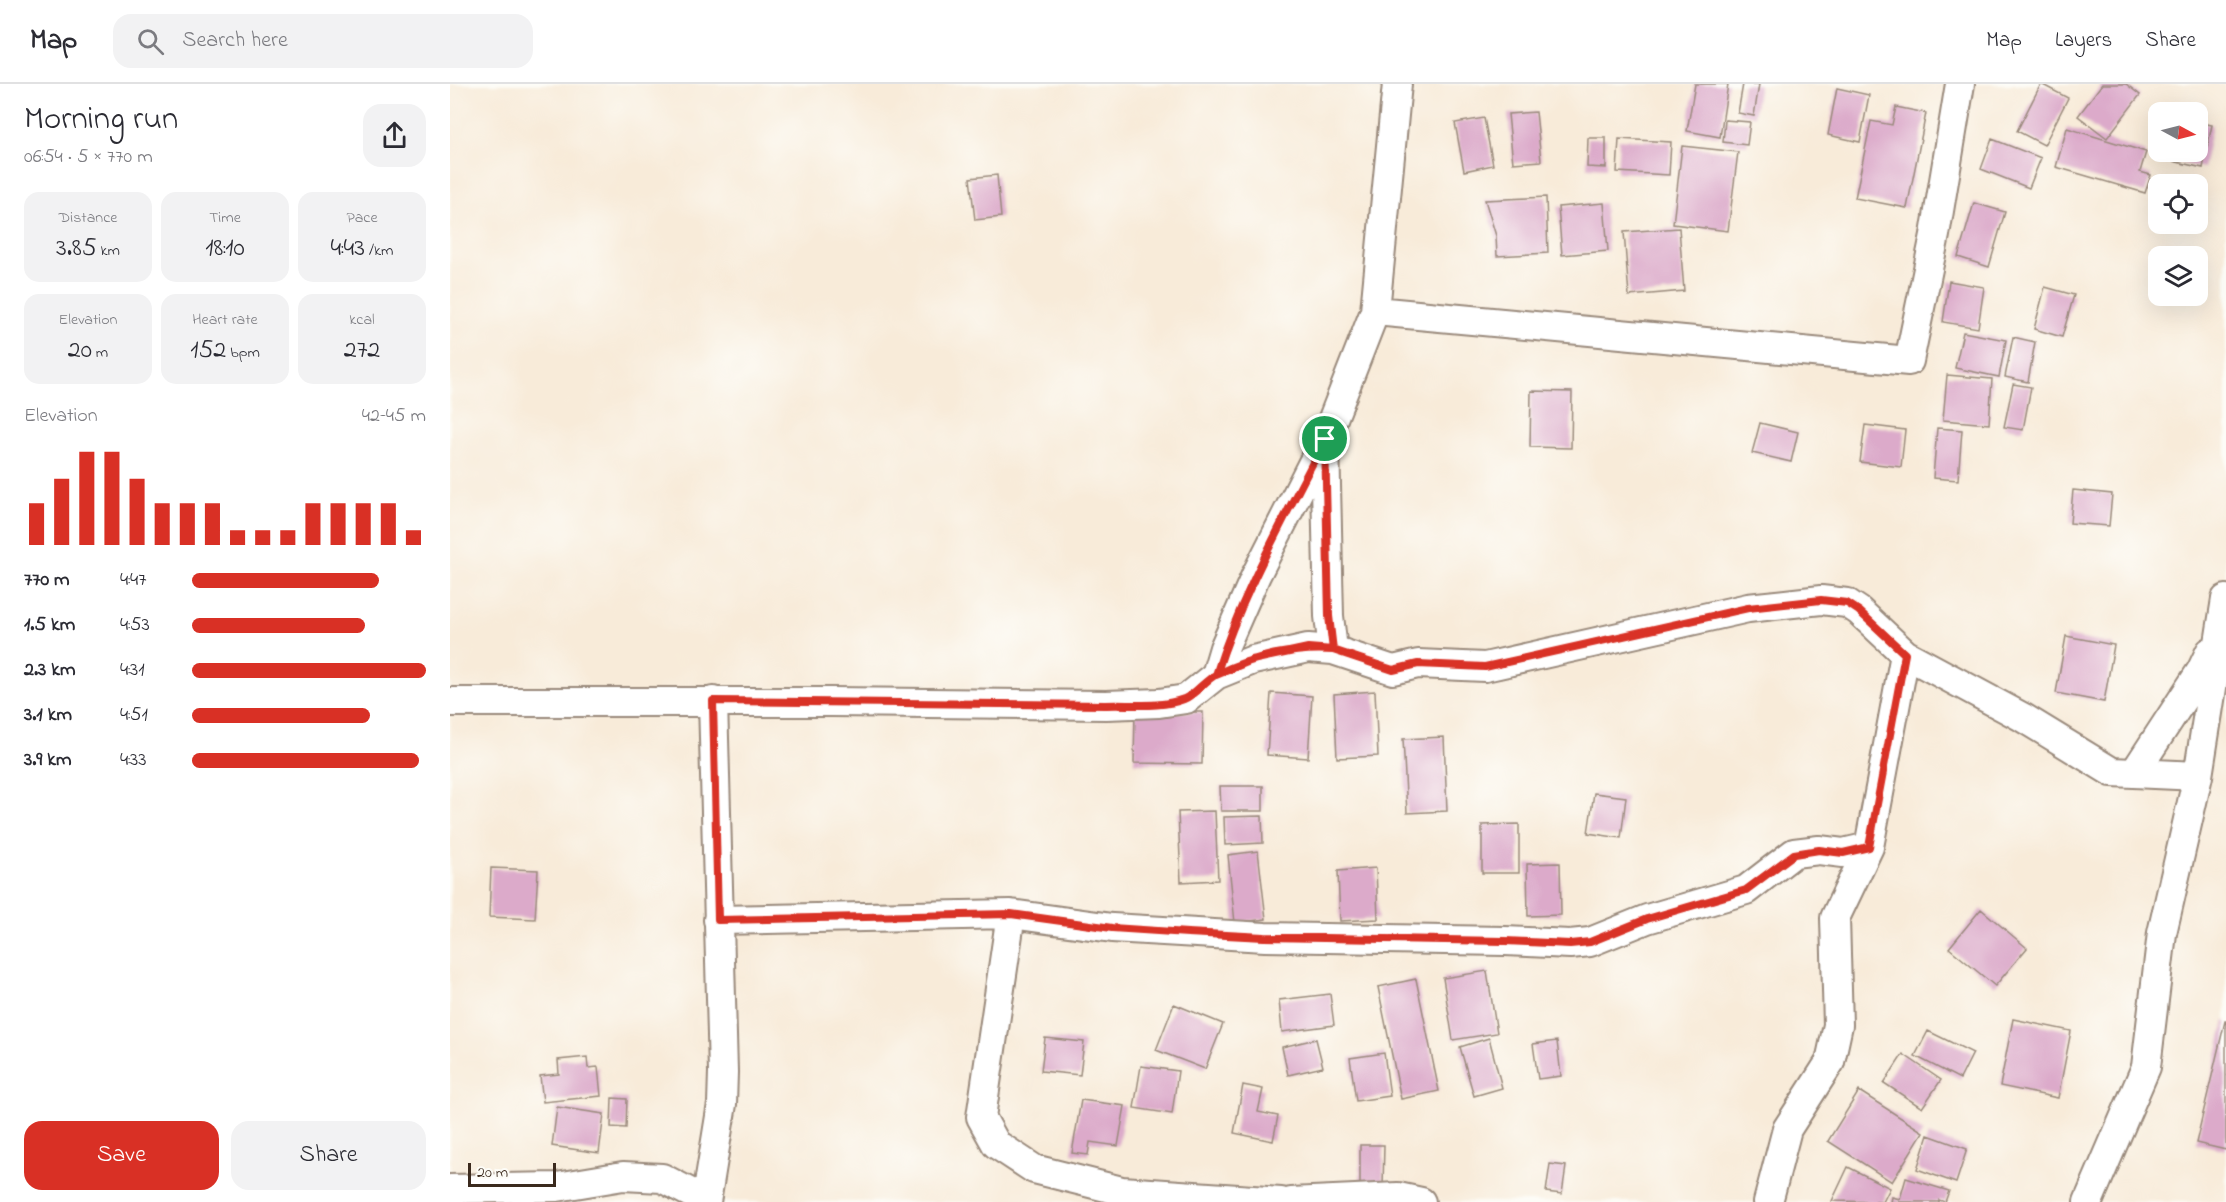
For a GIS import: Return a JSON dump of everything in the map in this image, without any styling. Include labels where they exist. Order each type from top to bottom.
[{"type":"street","points":[[1216,675],[1224,648],[1256,575],[1325,439],[1375,312],[1397,84]]},
{"type":"street","points":[[1375,312],[1909,361],[1935,235],[1960,84]]},
{"type":"street","points":[[1325,439],[1329,616],[1333,650]]},
{"type":"street","points":[[450,702],[713,701],[1106,705],[1159,703],[1186,699],[1216,675],[1252,660],[1308,648],[1333,650],[1393,670],[1418,664],[1485,667],[1748,608],[1821,600],[1847,603],[1859,611],[1905,654],[2022,717],[2112,772],[2198,776]]},
{"type":"street","points":[[2135,772],[2201,671],[2225,617]]},
{"type":"street","points":[[2088,1202],[2146,1067],[2163,933],[2198,776],[2225,617]]},
{"type":"street","points":[[1768,1202],[1787,1129],[1830,1062],[1838,1025],[1835,918],[1869,847],[1905,654]]},
{"type":"street","points":[[450,1189],[557,1187],[622,1176],[662,1178],[706,1201],[722,1104],[713,701]]},
{"type":"street","points":[[718,920],[1011,914],[1112,928],[1264,937],[1494,940],[1570,944],[1590,942],[1647,919],[1746,890],[1794,854],[1819,850],[1843,853],[1869,847]]},
{"type":"street","points":[[1011,914],[981,1117],[996,1144],[1034,1169],[1122,1191],[1281,1202]]},
{"type":"street","points":[[1291,1202],[1398,1197],[1421,1202]]},
{"type":"building","points":[[1695,84],[1728,84],[1720,137],[1687,131]]},
{"type":"building","points":[[1743,84],[1759,84],[1754,116],[1738,113]]},
{"type":"building","points":[[2041,84],[2068,98],[2044,145],[2017,131]]},
{"type":"building","points":[[2102,84],[2126,84],[2140,95],[2107,138],[2078,116]]},
{"type":"building","points":[[1837,88],[1869,95],[1860,142],[1828,135]]},
{"type":"building","points":[[1896,107],[1926,113],[1907,208],[1855,198],[1871,121],[1892,125]]},
{"type":"building","points":[[1536,112],[1541,161],[1513,163],[1508,114]]},
{"type":"building","points":[[1484,118],[1493,165],[1464,171],[1455,123]]},
{"type":"building","points":[[1725,120],[1750,122],[1747,145],[1723,142]]},
{"type":"building","points":[[2208,124],[2212,125],[2208,144]]},
{"type":"building","points":[[2067,128],[2146,152],[2140,172],[2148,174],[2148,184],[2145,193],[2056,167]]},
{"type":"building","points":[[1588,138],[1606,138],[1606,168],[1587,167]]},
{"type":"building","points":[[1619,139],[1671,142],[1669,175],[1617,172]]},
{"type":"building","points":[[1992,139],[2041,158],[2029,188],[1981,169]]},
{"type":"building","points":[[1682,146],[1738,152],[1728,231],[1673,224]]},
{"type":"building","points":[[2176,162],[2204,162],[2203,168]]},
{"type":"building","points":[[997,175],[1001,217],[975,220],[970,178]]},
{"type":"building","points":[[1546,197],[1548,253],[1497,256],[1496,236],[1485,200]]},
{"type":"building","points":[[1604,203],[1608,251],[1562,255],[1558,207]]},
{"type":"building","points":[[1974,203],[2005,212],[1989,267],[1958,257]]},
{"type":"building","points":[[1679,228],[1684,291],[1629,296],[1624,232]]},
{"type":"building","points":[[1949,281],[1984,287],[1978,328],[1943,322]]},
{"type":"building","points":[[2045,287],[2074,295],[2062,337],[2034,329]]},
{"type":"building","points":[[1963,332],[2006,340],[1999,377],[1955,368]]},
{"type":"building","points":[[2013,337],[2035,342],[2028,382],[2005,377]]},
{"type":"building","points":[[1947,375],[1992,379],[1989,424],[1943,420]]},
{"type":"building","points":[[2013,384],[2031,387],[2023,430],[2004,427]]},
{"type":"building","points":[[1531,391],[1572,392],[1571,448],[1530,447]]},
{"type":"building","points":[[1760,423],[1798,432],[1791,462],[1752,453]]},
{"type":"building","points":[[1865,425],[1905,430],[1901,467],[1860,462]]},
{"type":"building","points":[[1937,428],[1962,430],[1958,480],[1933,478]]},
{"type":"building","points":[[2073,490],[2112,494],[2109,526],[2070,523]]},
{"type":"building","points":[[2066,636],[2114,645],[2104,702],[2056,693]]},
{"type":"building","points":[[1375,691],[1378,756],[1337,758],[1334,694]]},
{"type":"building","points":[[1271,693],[1312,696],[1308,758],[1267,755]]},
{"type":"building","points":[[1135,712],[1203,712],[1202,764],[1134,763]]},
{"type":"building","points":[[1444,737],[1447,811],[1407,813],[1403,739]]},
{"type":"building","points":[[1220,786],[1263,786],[1263,811],[1221,811]]},
{"type":"building","points":[[1594,793],[1626,797],[1621,838],[1588,833]]},
{"type":"building","points":[[1215,811],[1218,880],[1181,882],[1178,812]]},
{"type":"building","points":[[1262,816],[1263,843],[1225,845],[1224,817]]},
{"type":"building","points":[[1519,824],[1519,873],[1482,873],[1482,825]]},
{"type":"building","points":[[1258,851],[1266,919],[1235,923],[1228,855]]},
{"type":"building","points":[[1560,863],[1561,915],[1528,916],[1527,864]]},
{"type":"building","points":[[491,868],[538,870],[535,919],[489,917]]},
{"type":"building","points":[[1376,868],[1378,919],[1340,921],[1338,871]]},
{"type":"building","points":[[1981,909],[2027,948],[1995,986],[1949,948]]},
{"type":"building","points":[[1487,971],[1497,1033],[1453,1040],[1443,978]]},
{"type":"building","points":[[1416,979],[1439,1091],[1401,1099],[1378,987]]},
{"type":"building","points":[[1330,994],[1334,1025],[1282,1032],[1279,1000]]},
{"type":"building","points":[[1174,1004],[1223,1024],[1205,1069],[1156,1050]]},
{"type":"building","points":[[2013,1019],[2071,1031],[2058,1098],[2000,1086]]},
{"type":"building","points":[[2226,1021],[2226,1150],[2196,1143]]},
{"type":"building","points":[[1928,1031],[1973,1053],[1960,1079],[1915,1056]]},
{"type":"building","points":[[1045,1038],[1084,1042],[1080,1075],[1041,1071]]},
{"type":"building","points":[[1489,1038],[1502,1088],[1474,1096],[1460,1047]]},
{"type":"building","points":[[1316,1039],[1323,1067],[1288,1075],[1282,1047]]},
{"type":"building","points":[[1557,1041],[1561,1076],[1538,1079],[1533,1044]]},
{"type":"building","points":[[1384,1053],[1390,1096],[1356,1101],[1350,1058]]},
{"type":"building","points":[[1903,1054],[1941,1080],[1922,1108],[1884,1083]]},
{"type":"building","points":[[587,1057],[588,1068],[598,1067],[601,1096],[543,1102],[540,1076],[559,1074],[558,1060]]},
{"type":"building","points":[[1141,1066],[1178,1071],[1172,1114],[1134,1108]]},
{"type":"building","points":[[1243,1085],[1263,1089],[1258,1112],[1278,1116],[1273,1141],[1234,1133]]},
{"type":"building","points":[[1859,1091],[1923,1132],[1892,1182],[1828,1141]]},
{"type":"building","points":[[612,1098],[627,1099],[626,1128],[611,1127]]},
{"type":"building","points":[[1081,1100],[1125,1106],[1118,1146],[1090,1142],[1088,1155],[1072,1153]]},
{"type":"building","points":[[557,1107],[604,1114],[599,1153],[552,1146]]},
{"type":"building","points":[[1928,1135],[1967,1149],[1956,1183],[1917,1169]]},
{"type":"building","points":[[1360,1145],[1384,1145],[1383,1187],[1360,1186]]},
{"type":"building","points":[[1550,1164],[1566,1166],[1562,1194],[1546,1192]]},
{"type":"building","points":[[1848,1167],[1890,1188],[1883,1202],[1832,1201]]},
{"type":"building","points":[[1906,1178],[1949,1191],[1945,1202],[1939,1200],[1939,1202],[1891,1202],[1892,1197],[1900,1199]]},
{"type":"route","points":[[1325,439],[1256,575],[1224,648],[1216,675],[1252,660],[1308,648],[1333,650],[1393,670],[1418,664],[1485,667],[1748,608],[1821,600],[1847,603],[1859,611],[1905,654],[1869,847],[1843,853],[1819,850],[1794,854],[1746,890],[1647,919],[1590,942],[1570,944],[1264,937],[1188,933],[1112,928],[1011,914],[718,920],[713,701],[1106,705],[1159,703],[1186,699],[1201,684],[1216,675],[1252,660],[1308,648],[1333,650],[1329,616],[1325,439]]}]
